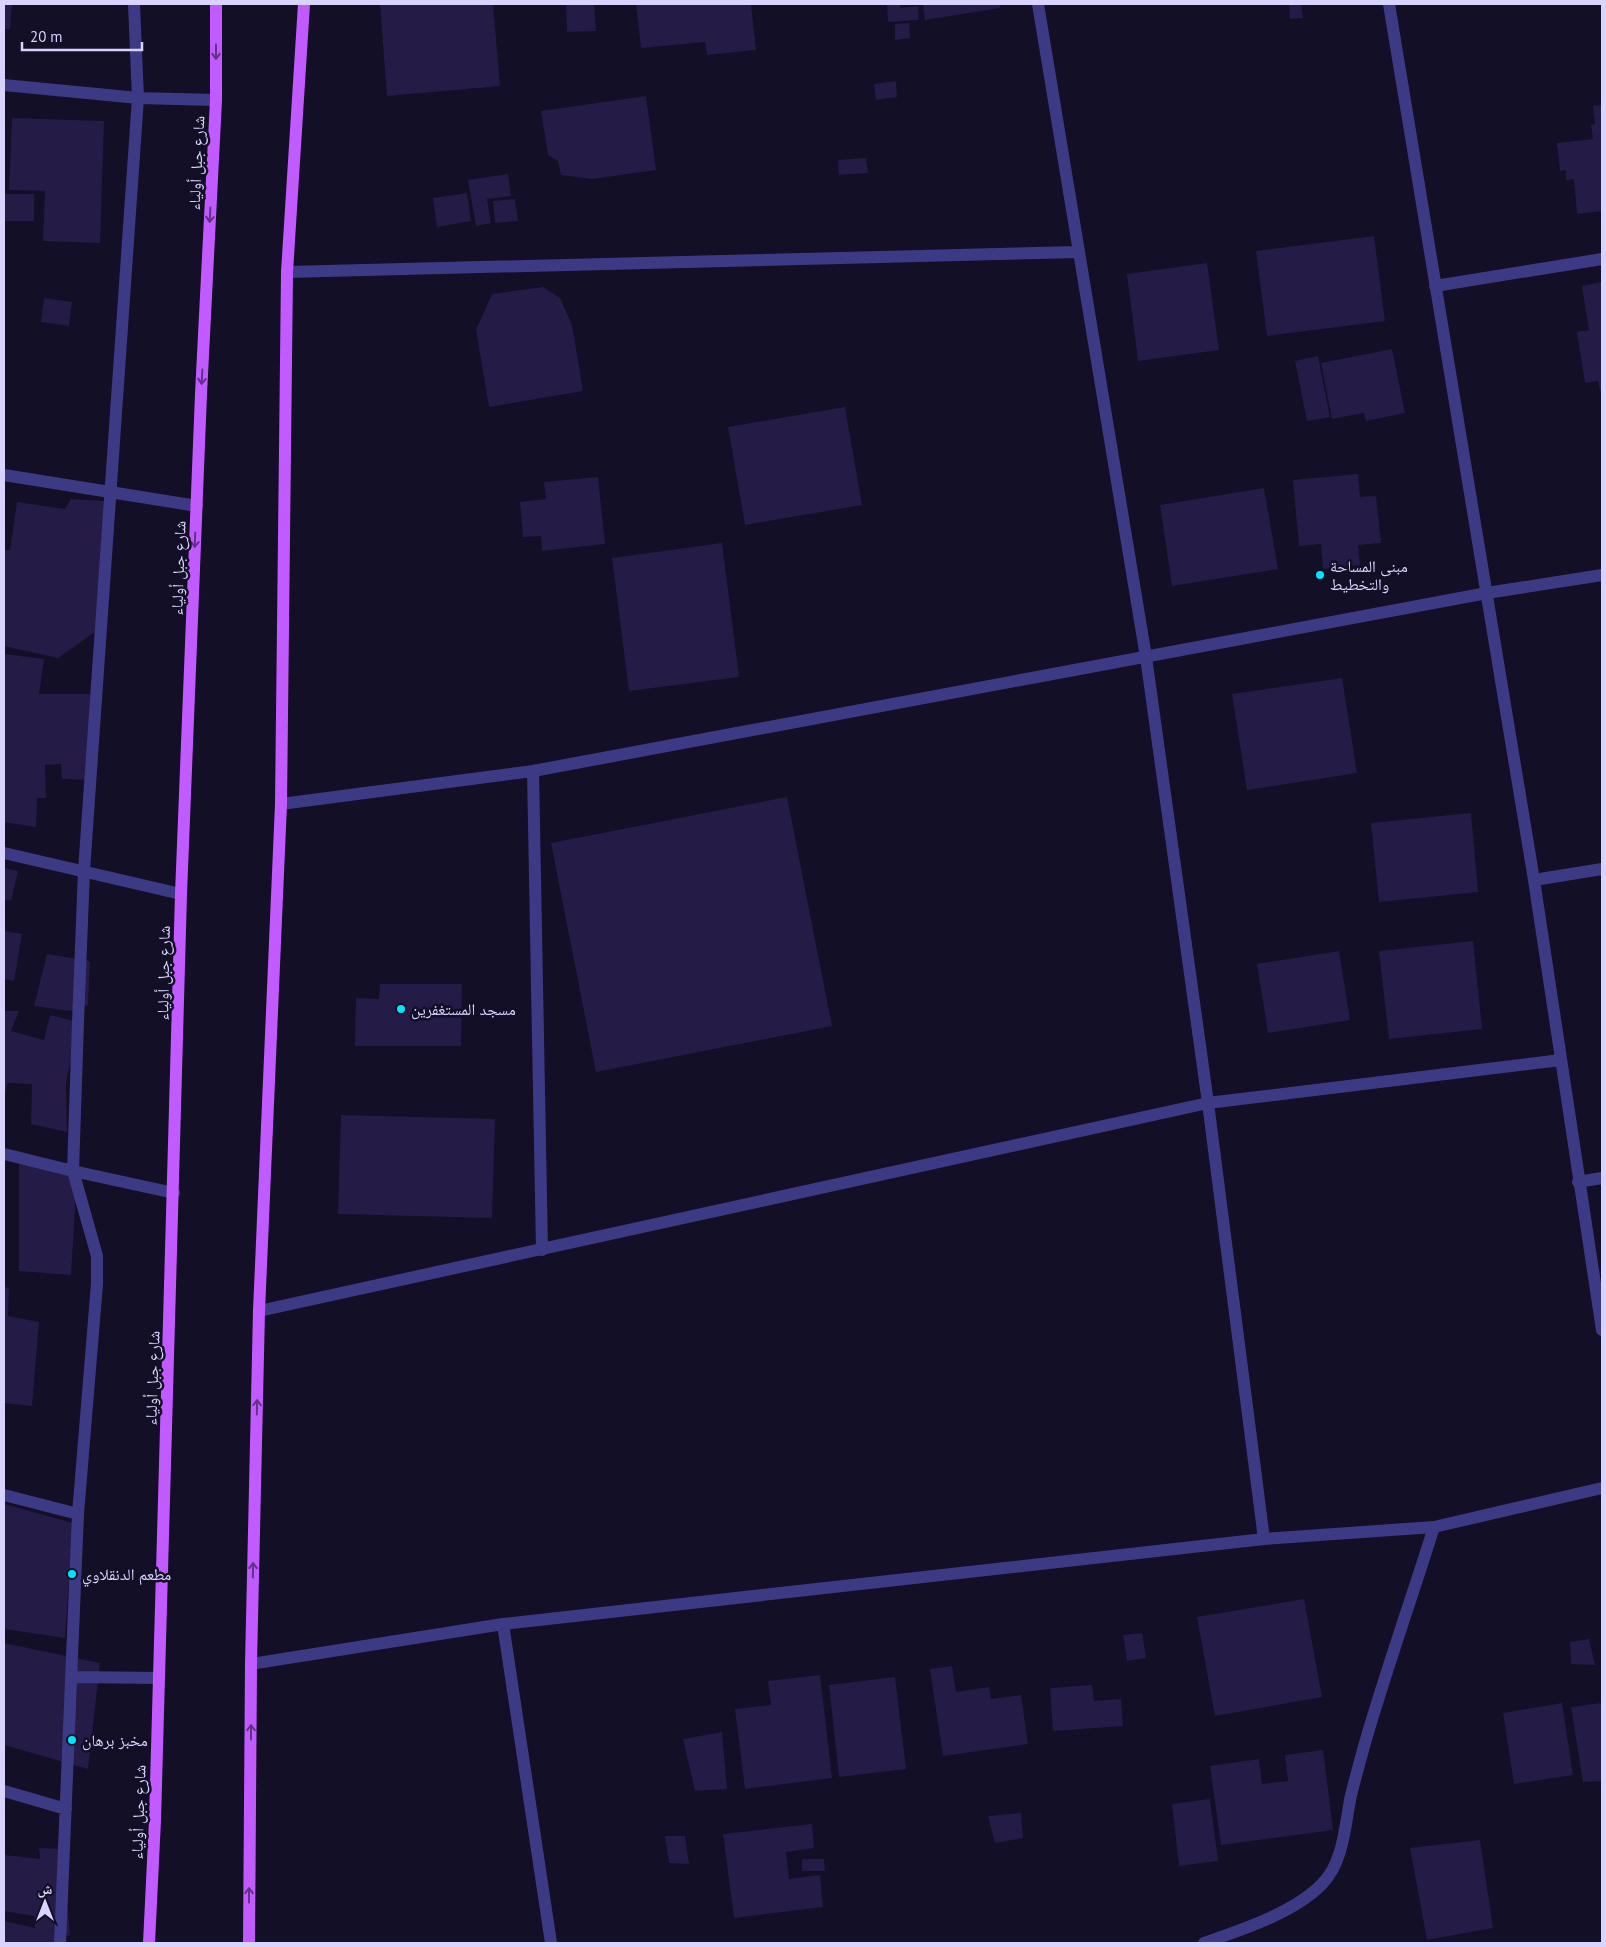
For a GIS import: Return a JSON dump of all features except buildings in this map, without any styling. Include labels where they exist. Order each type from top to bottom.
[{"type":"main road","name":"شارع جبل أولياء","points":[[149,1943],[174,1193],[181,894],[216,100],[216,4]]},
{"type":"main road","points":[[249,1943],[251,1664],[259,1311],[281,804],[287,272],[304,4]]},
{"type":"street","points":[[60,1943],[78,1514],[97,1284],[97,1256],[73,1172],[84,871],[109,491],[138,98],[134,4]]},
{"type":"street","points":[[1038,4],[1146,657],[1208,1103],[1264,1539]]},
{"type":"street","points":[[1389,4],[1534,880],[1578,1182],[1602,1330]]},
{"type":"street","points":[[4,84],[138,98],[216,100]]},
{"type":"street","points":[[287,272],[1078,252]]},
{"type":"street","points":[[1435,286],[1602,259]]},
{"type":"street","points":[[4,475],[197,506]]},
{"type":"street","points":[[281,804],[533,771],[1487,593],[1602,574]]},
{"type":"street","points":[[533,771],[542,1250]]},
{"type":"street","points":[[4,853],[181,894]]},
{"type":"street","points":[[1534,880],[1602,869]]},
{"type":"street","points":[[259,1311],[1208,1103],[1560,1060]]},
{"type":"street","points":[[4,1154],[73,1172],[174,1193]]},
{"type":"street","points":[[1578,1182],[1602,1178]]},
{"type":"street","points":[[251,1664],[503,1624],[1264,1539],[1434,1527],[1602,1488]]},
{"type":"street","points":[[4,1495],[78,1514]]},
{"type":"street","points":[[1204,1943],[1250,1926],[1303,1900],[1323,1883],[1333,1867],[1341,1845],[1351,1795],[1370,1726],[1434,1527]]},
{"type":"street","points":[[503,1624],[551,1943]]},
{"type":"street","points":[[72,1677],[159,1678]]},
{"type":"street","points":[[4,1791],[66,1808]]},
{"type":"place","name":"مبنى المساحة والتخطيط","points":[[1320,575]]},
{"type":"place","name":"مسجد المستغفرين","points":[[401,1009]]},
{"type":"place","name":"مطعم الدنقلاوي","points":[[72,1574]]},
{"type":"place","name":"مخبز برهان","points":[[72,1740]]}]
